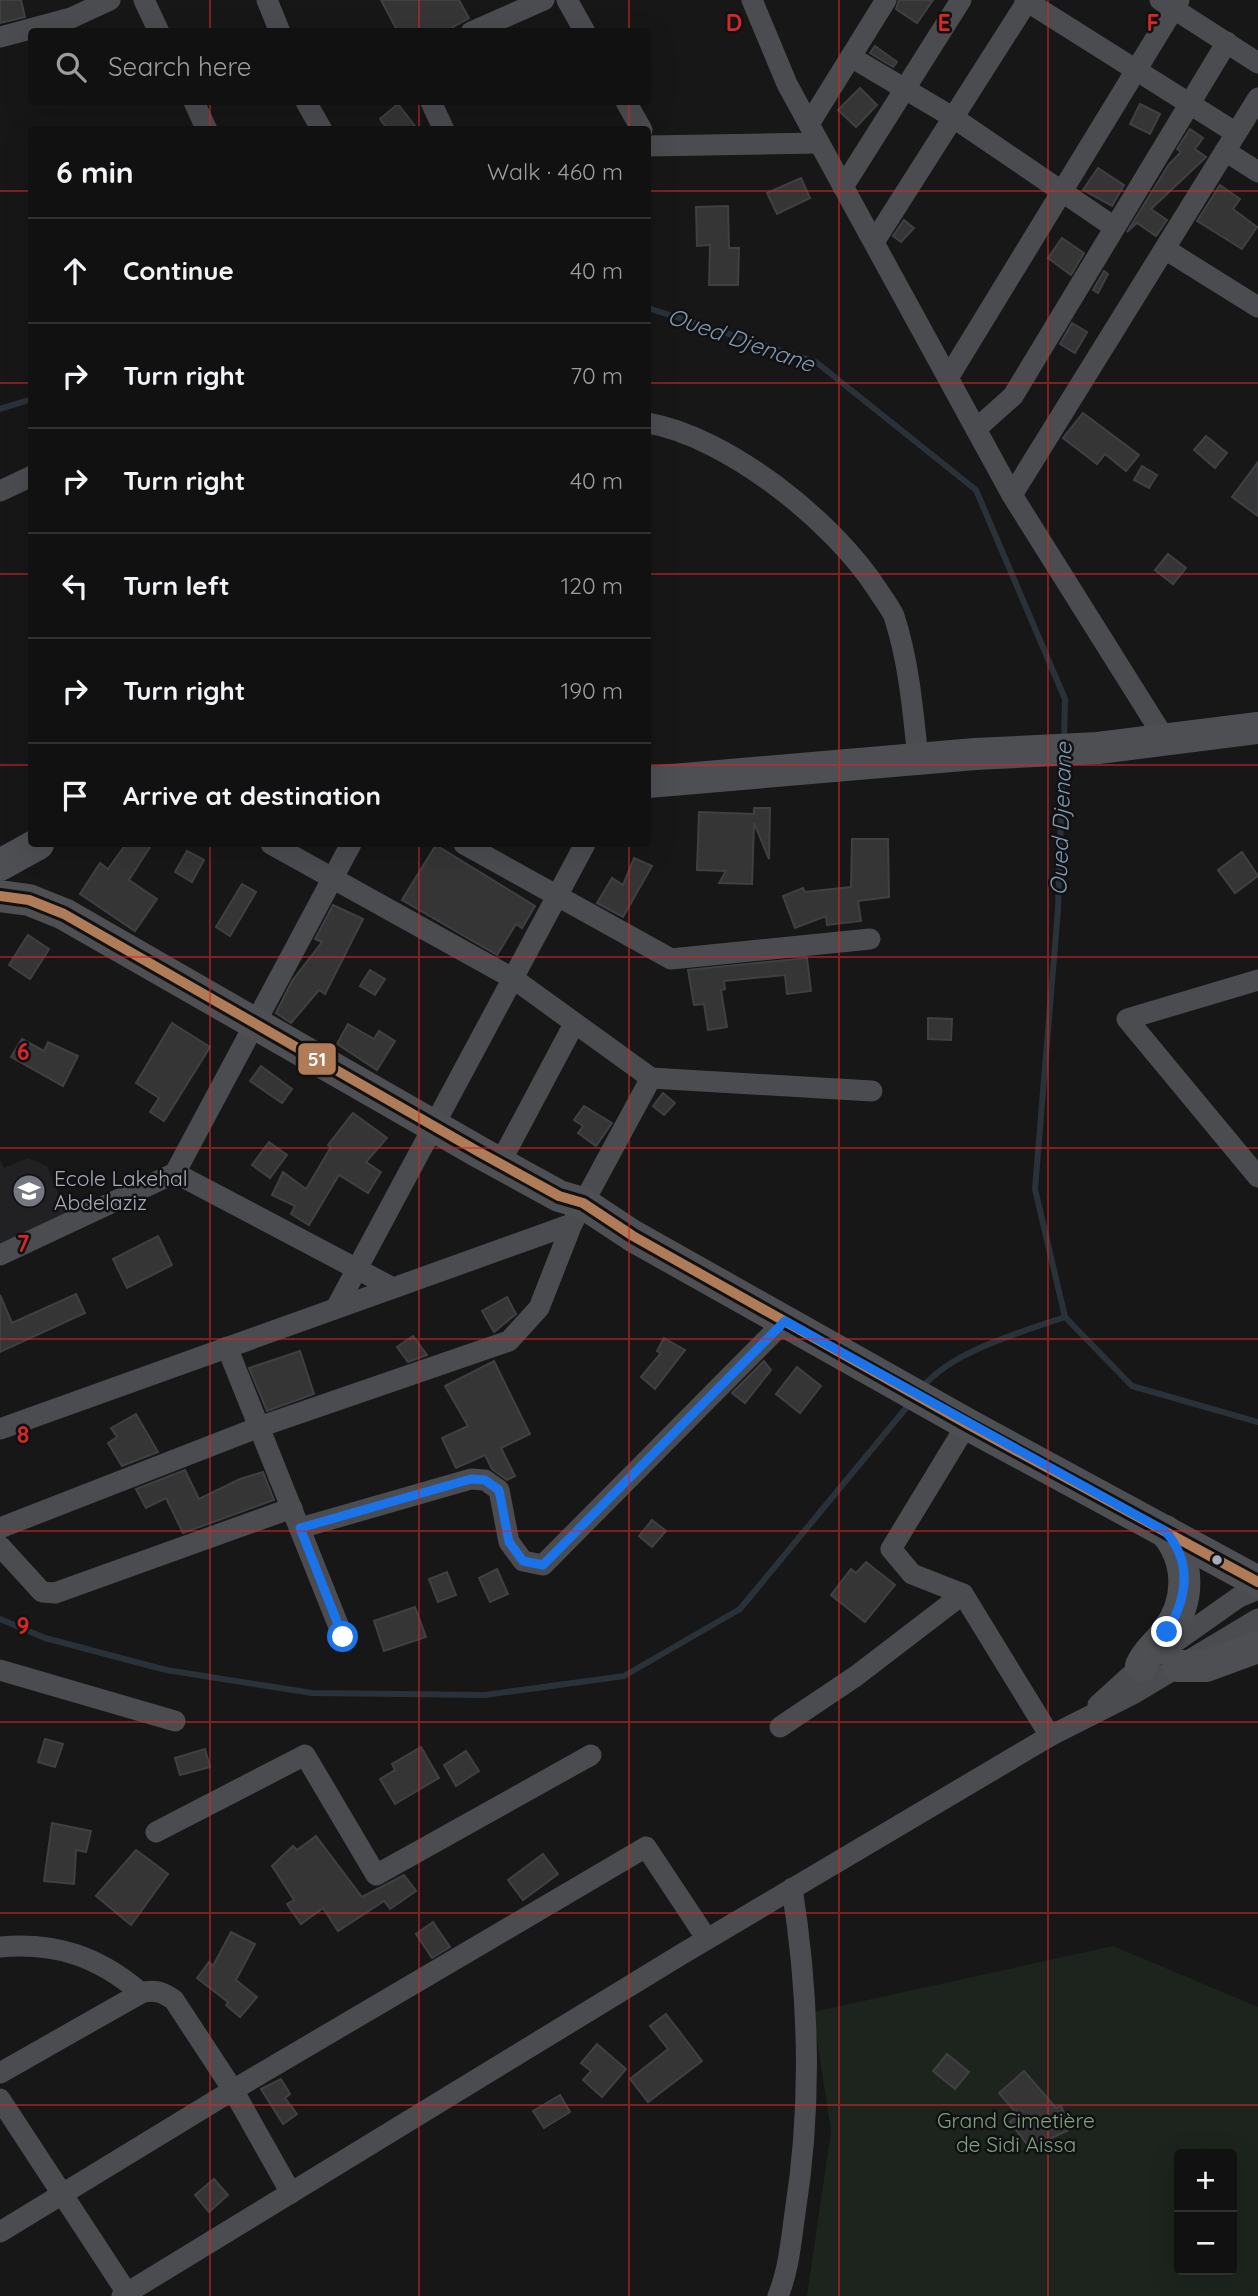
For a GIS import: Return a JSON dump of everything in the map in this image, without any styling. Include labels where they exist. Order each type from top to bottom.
[{"type":"main road","points":[[651,782],[918,758],[1098,748],[1258,728]]},
{"type":"main road","points":[[0,865],[33,847]]},
{"type":"main road","points":[[0,896],[29,900],[64,914],[559,1196],[577,1213],[633,1236],[1258,1582]]},
{"type":"main road","points":[[1141,1666],[1148,1651],[1174,1621],[1185,1585],[1180,1552],[1165,1531]]},
{"type":"main road","points":[[1178,1666],[1206,1666],[1258,1647]]},
{"type":"street","points":[[34,28],[71,18],[110,0]]},
{"type":"street","points":[[144,0],[157,28]]},
{"type":"street","points":[[267,0],[279,28]]},
{"type":"street","points":[[480,28],[544,0]]},
{"type":"street","points":[[567,0],[583,28]]},
{"type":"street","points":[[809,124],[886,0]]},
{"type":"street","points":[[843,187],[961,0]]},
{"type":"street","points":[[874,243],[1027,1],[1188,105],[1231,142],[1258,172]]},
{"type":"street","points":[[948,378],[1134,70],[1171,3],[1258,63]]},
{"type":"street","points":[[761,6],[787,84],[1012,495],[1166,739]]},
{"type":"street","points":[[0,37],[28,30]]},
{"type":"street","points":[[976,429],[1013,396],[1227,43]]},
{"type":"street","points":[[851,57],[954,118],[1114,227]]},
{"type":"street","points":[[1012,495],[1258,99]]},
{"type":"street","points":[[195,105],[205,126]]},
{"type":"street","points":[[308,105],[320,126]]},
{"type":"street","points":[[432,105],[442,126]]},
{"type":"street","points":[[628,105],[639,126]]},
{"type":"street","points":[[651,140],[819,143]]},
{"type":"street","points":[[1165,248],[1258,307]]},
{"type":"street","points":[[651,424],[665,426],[747,464],[821,521],[860,564],[893,614],[911,688],[918,758]]},
{"type":"street","points":[[0,491],[28,478]]},
{"type":"street","points":[[276,847],[514,979],[651,1078],[872,1091]]},
{"type":"street","points":[[0,1255],[175,1173],[349,847]]},
{"type":"street","points":[[469,847],[671,959],[870,939]]},
{"type":"street","points":[[336,1308],[355,1268],[583,847]]},
{"type":"street","points":[[1258,980],[1127,1019],[1258,1177]]},
{"type":"street","points":[[499,1163],[574,1024]]},
{"type":"street","points":[[0,1528],[259,1427],[509,1341],[540,1308],[577,1213],[651,1078]]},
{"type":"street","points":[[175,1173],[393,1288]]},
{"type":"street","points":[[0,1429],[393,1288],[577,1213]]},
{"type":"street","points":[[0,1545],[42,1592],[55,1593],[296,1518],[471,1479],[485,1480],[499,1490],[509,1542],[523,1561],[543,1565],[785,1321]]},
{"type":"street","points":[[227,1347],[343,1637]]},
{"type":"street","points":[[960,1419],[891,1549],[912,1574],[963,1594],[1050,1736]]},
{"type":"street","points":[[1089,1714],[1141,1666],[1239,1597],[1258,1589]]},
{"type":"street","points":[[780,1727],[856,1676],[963,1594]]},
{"type":"street","points":[[0,2099],[124,2295],[792,1888],[1050,1736],[1133,1694],[1258,1619]]},
{"type":"street","points":[[0,1670],[176,1721]]},
{"type":"street","points":[[156,1832],[305,1755],[376,1875],[591,1755]]},
{"type":"street","points":[[0,2232],[61,2192],[646,1847],[707,1939]]},
{"type":"street","points":[[778,2296],[786,2276],[804,2155],[804,1987],[792,1888]]},
{"type":"street","points":[[0,1947],[35,1944],[73,1952],[141,1993]]},
{"type":"street","points":[[0,2073],[141,1993],[152,1990],[174,2000],[233,2090],[291,2193]]},
{"type":"shaded area","name":"Ecole Lakehal Abdelaziz","points":[[28,1158],[47,1166],[67,1214],[0,1244],[0,1160],[4,1168]]},
{"type":"green space","name":"Grand Cimetière de Sidi Aissa","points":[[1113,1946],[1258,2007],[1258,2296],[807,2296],[831,2131],[813,2012]]},
{"type":"building","points":[[0,0],[21,0],[25,17],[0,23]]},
{"type":"building","points":[[381,0],[459,0],[469,18],[451,28],[396,28]]},
{"type":"building","points":[[899,0],[933,0],[917,23],[896,9]]},
{"type":"building","points":[[875,46],[897,62],[893,67],[870,53]]},
{"type":"building","points":[[860,88],[877,105],[856,127],[838,110]]},
{"type":"building","points":[[1140,104],[1160,114],[1150,134],[1130,124]]},
{"type":"building","points":[[399,105],[415,126],[385,126],[380,119]]},
{"type":"building","points":[[1190,129],[1203,138],[1195,149],[1206,157],[1151,209],[1167,220],[1156,236],[1137,223],[1127,232],[1169,164],[1181,152],[1177,149]]},
{"type":"building","points":[[1098,168],[1124,185],[1112,206],[1083,190]]},
{"type":"building","points":[[801,178],[810,198],[777,214],[767,193]]},
{"type":"building","points":[[1220,185],[1240,199],[1233,209],[1257,227],[1242,249],[1197,221]]},
{"type":"building","points":[[728,206],[729,248],[739,248],[738,285],[709,285],[710,245],[697,246],[696,207]]},
{"type":"building","points":[[904,220],[914,228],[901,242],[893,236]]},
{"type":"building","points":[[1062,238],[1084,253],[1071,275],[1048,258]]},
{"type":"building","points":[[1104,271],[1108,274],[1098,293],[1093,290]]},
{"type":"building","points":[[1072,323],[1087,332],[1075,353],[1060,344]]},
{"type":"building","points":[[1083,413],[1139,455],[1126,471],[1105,454],[1097,464],[1063,438]]},
{"type":"building","points":[[1206,436],[1227,453],[1215,468],[1194,450]]},
{"type":"building","points":[[1258,462],[1258,516],[1232,497]]},
{"type":"building","points":[[1142,466],[1157,475],[1149,488],[1134,480]]},
{"type":"building","points":[[1168,554],[1186,568],[1173,584],[1155,570]]},
{"type":"building","points":[[754,808],[770,808],[769,859],[754,823],[752,884],[719,883],[726,871],[697,870],[699,812],[754,814]]},
{"type":"building","points":[[852,839],[888,839],[889,897],[858,901],[861,921],[827,925],[826,916],[795,928],[783,896],[803,888],[805,892],[851,887]]},
{"type":"building","points":[[124,847],[150,847],[129,880],[157,899],[135,931],[80,894],[100,863],[108,869]]},
{"type":"building","points":[[435,847],[439,847],[535,906],[522,928],[516,924],[497,955],[402,900]]},
{"type":"building","points":[[187,851],[204,860],[192,882],[175,872]]},
{"type":"building","points":[[1242,852],[1258,876],[1235,893],[1218,870]]},
{"type":"building","points":[[634,858],[652,866],[623,917],[597,903],[612,878],[623,885]]},
{"type":"building","points":[[242,884],[256,892],[230,936],[216,927]]},
{"type":"building","points":[[333,905],[363,919],[325,994],[319,990],[291,1023],[276,1013],[292,981],[322,942],[315,939]]},
{"type":"building","points":[[28,935],[49,949],[30,979],[9,965]]},
{"type":"building","points":[[807,958],[811,991],[787,994],[785,975],[724,981],[725,989],[721,990],[727,1027],[708,1030],[704,1004],[694,1005],[688,970]]},
{"type":"building","points":[[370,970],[385,979],[375,995],[360,986]]},
{"type":"building","points":[[928,1018],[952,1019],[951,1040],[928,1039]]},
{"type":"building","points":[[172,1023],[210,1047],[164,1121],[150,1112],[159,1098],[136,1083]]},
{"type":"building","points":[[348,1024],[374,1039],[379,1031],[395,1041],[377,1070],[337,1044]]},
{"type":"building","points":[[22,1039],[44,1051],[48,1042],[78,1056],[63,1086],[11,1057]]},
{"type":"building","points":[[261,1066],[292,1089],[282,1103],[250,1081]]},
{"type":"building","points":[[663,1093],[675,1103],[664,1115],[653,1106]]},
{"type":"building","points":[[584,1106],[612,1123],[596,1146],[578,1133],[583,1126],[574,1120]]},
{"type":"building","points":[[353,1113],[387,1138],[366,1162],[381,1172],[368,1193],[339,1175],[309,1225],[291,1214],[295,1206],[272,1195],[283,1172],[306,1189],[331,1147],[328,1145]]},
{"type":"building","points":[[269,1142],[287,1155],[270,1178],[252,1165]]},
{"type":"building","points":[[158,1236],[172,1265],[127,1288],[113,1259]]},
{"type":"building","points":[[76,1294],[85,1313],[0,1352],[0,1295],[12,1323]]},
{"type":"building","points":[[507,1297],[516,1314],[494,1332],[482,1311]]},
{"type":"building","points":[[413,1336],[427,1355],[408,1362],[397,1347]]},
{"type":"building","points":[[664,1338],[685,1350],[655,1389],[641,1377],[661,1353],[657,1351]]},
{"type":"building","points":[[300,1351],[314,1394],[267,1411],[249,1368]]},
{"type":"building","points":[[494,1361],[530,1434],[501,1448],[515,1476],[507,1480],[492,1469],[485,1455],[456,1468],[442,1438],[468,1426],[445,1386]]},
{"type":"building","points":[[764,1361],[771,1370],[745,1403],[732,1393]]},
{"type":"building","points":[[797,1367],[821,1386],[800,1413],[776,1394]]},
{"type":"building","points":[[136,1414],[158,1452],[122,1466],[108,1443],[117,1437],[111,1428]]},
{"type":"building","points":[[185,1470],[199,1499],[240,1479],[263,1472],[274,1500],[183,1533],[166,1498],[146,1508],[136,1489]]},
{"type":"building","points":[[652,1520],[666,1531],[652,1547],[639,1536]]},
{"type":"building","points":[[866,1562],[895,1585],[865,1622],[831,1595],[851,1569],[856,1573]]},
{"type":"building","points":[[497,1569],[508,1594],[490,1602],[479,1578]]},
{"type":"building","points":[[447,1572],[456,1595],[438,1602],[429,1579]]},
{"type":"building","points":[[415,1607],[426,1637],[384,1651],[374,1621]]},
{"type":"building","points":[[45,1739],[63,1744],[55,1767],[38,1762]]},
{"type":"building","points":[[421,1747],[439,1778],[395,1804],[380,1779],[395,1770],[392,1764]]},
{"type":"building","points":[[205,1749],[210,1767],[180,1775],[175,1758]]},
{"type":"building","points":[[466,1751],[479,1771],[456,1786],[444,1765]]},
{"type":"building","points":[[52,1823],[91,1831],[86,1852],[76,1850],[74,1884],[44,1881]]},
{"type":"building","points":[[316,1836],[362,1897],[404,1875],[416,1891],[390,1909],[384,1901],[338,1931],[323,1908],[301,1924],[287,1904],[294,1900],[272,1866],[293,1846],[297,1850]]},
{"type":"building","points":[[136,1850],[168,1874],[131,1925],[96,1896]]},
{"type":"building","points":[[543,1854],[558,1874],[523,1900],[508,1880]]},
{"type":"building","points":[[433,1922],[450,1947],[432,1958],[416,1934]]},
{"type":"building","points":[[231,1932],[255,1944],[236,1980],[257,1997],[240,2017],[226,2005],[228,2002],[197,1978],[209,1962],[213,1966]]},
{"type":"building","points":[[666,2014],[702,2061],[648,2102],[630,2079],[668,2049],[650,2026]]},
{"type":"building","points":[[597,2044],[626,2069],[602,2097],[583,2080],[591,2071],[581,2063]]},
{"type":"building","points":[[947,2054],[969,2072],[955,2089],[933,2071]]},
{"type":"building","points":[[1024,2071],[1056,2108],[1061,2106],[1071,2129],[1030,2148],[1010,2122],[1018,2115],[999,2093]]},
{"type":"building","points":[[281,2079],[290,2094],[285,2098],[297,2114],[283,2124],[261,2089]]},
{"type":"building","points":[[560,2095],[570,2112],[544,2128],[533,2111]]},
{"type":"building","points":[[214,2179],[228,2195],[209,2212],[195,2195]]},
{"type":"waterway","name":"Oued Djenane","points":[[651,309],[816,362],[976,490],[1065,699],[1064,742]]},
{"type":"waterway","name":"Oued Djenane","points":[[0,409],[28,400]]},
{"type":"waterway","name":"Oued Djenane","points":[[1063,760],[1058,909],[1035,1189],[1065,1317],[1132,1386],[1258,1422]]},
{"type":"waterway","points":[[922,1388],[951,1363],[969,1353],[1065,1317]]},
{"type":"waterway","points":[[0,1619],[45,1638],[166,1670],[312,1693],[485,1695],[624,1676],[740,1609],[911,1402]]},
{"type":"transit line","name":"51","points":[[0,896],[29,900],[64,914],[479,1152],[559,1196],[583,1203],[633,1236],[967,1424],[1258,1582]]},
{"type":"place","name":"Ecole Lakehal Abdelaziz","points":[[29,1191]]},
{"type":"route","points":[[343,1637],[300,1528],[471,1479],[485,1480],[499,1490],[509,1542],[523,1561],[543,1565],[785,1321],[967,1424],[1165,1531],[1180,1552],[1185,1574],[1179,1609],[1167,1632]]}]
